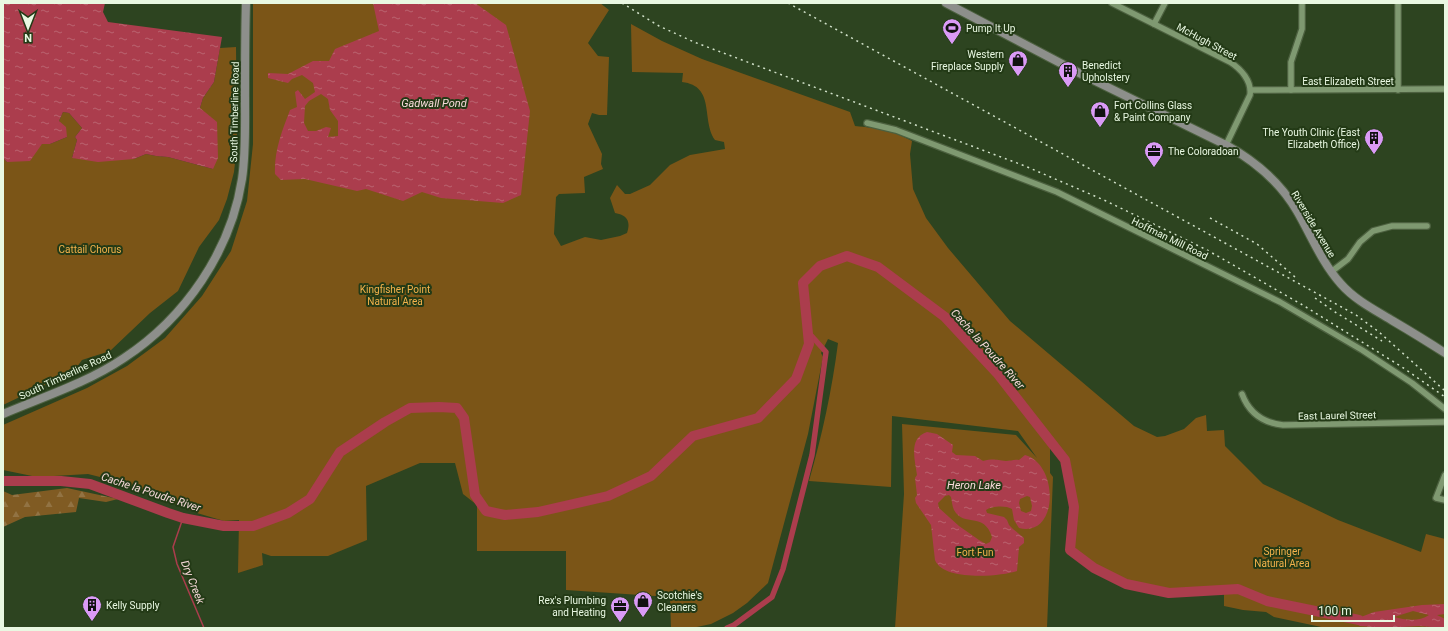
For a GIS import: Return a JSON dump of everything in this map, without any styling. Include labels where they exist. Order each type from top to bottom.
[{"type":"main road","name":"South Timberline Road","points":[[3,414],[92,376],[123,359],[149,340],[180,309],[201,282],[220,249],[232,219],[242,179],[245,140],[246,3]]},
{"type":"main road","name":"Riverside Avenue","points":[[946,3],[1085,76],[1226,146],[1256,164],[1282,190],[1297,212],[1331,272],[1340,283],[1356,298],[1445,353]]},
{"type":"street","name":"McHugh Street","points":[[1112,3],[1230,62],[1245,75],[1251,90]]},
{"type":"street","points":[[1154,24],[1165,3]]},
{"type":"street","points":[[1291,90],[1291,62],[1302,29],[1302,3]]},
{"type":"street","points":[[1398,3],[1398,90]]},
{"type":"street","name":"East Elizabeth Street","points":[[1251,90],[1445,89]]},
{"type":"street","points":[[1226,146],[1244,109],[1251,90]]},
{"type":"street","name":"Hoffman Mill Road","points":[[867,123],[896,130],[1057,192],[1280,302],[1362,350],[1412,383],[1445,409]]},
{"type":"street","points":[[1331,272],[1348,259],[1360,242],[1373,232],[1392,226],[1427,226]]},
{"type":"street","name":"East Laurel Street","points":[[1242,394],[1246,403],[1258,416],[1268,422],[1282,425],[1445,422]]},
{"type":"street","points":[[1445,475],[1436,498],[1445,500]]},
{"type":"green space","name":"Kingfisher Point Natural Area","points":[[253,3],[600,3],[609,10],[588,43],[598,56],[609,57],[607,115],[592,113],[588,124],[602,154],[601,164],[603,169],[584,177],[585,193],[559,194],[556,197],[554,234],[561,246],[585,237],[601,240],[627,233],[627,219],[622,215],[615,213],[610,198],[617,185],[625,194],[630,194],[650,185],[670,165],[690,155],[725,149],[724,142],[715,140],[711,132],[704,97],[700,90],[693,85],[682,82],[683,73],[632,72],[631,24],[662,41],[702,59],[850,112],[855,126],[884,130],[912,141],[910,154],[913,189],[926,218],[948,248],[1010,321],[1134,426],[1157,437],[1165,436],[1184,429],[1196,418],[1206,415],[1207,431],[1224,430],[1225,446],[1263,484],[1338,520],[1421,552],[1426,534],[1445,539],[1445,628],[1326,628],[1274,617],[1266,612],[1243,610],[1224,606],[1224,590],[1169,593],[1126,584],[1094,568],[1070,550],[1074,507],[1065,460],[1050,441],[1050,473],[1053,477],[1047,628],[895,628],[904,494],[902,424],[1016,435],[1037,458],[1018,431],[892,416],[891,487],[809,481],[826,413],[838,343],[828,339],[821,353],[823,357],[808,434],[768,583],[747,603],[733,613],[711,624],[692,628],[671,628],[670,597],[566,590],[566,551],[477,551],[477,505],[463,494],[455,463],[420,463],[366,486],[367,540],[328,556],[271,556],[262,553],[263,565],[238,573],[239,520],[224,521],[197,513],[120,482],[88,474],[37,477],[3,470],[3,425],[87,388],[127,366],[165,338],[202,296],[231,251],[247,201],[253,144]]},
{"type":"green space","name":"Cattail Chorus","points":[[236,47],[237,145],[234,172],[227,199],[219,220],[199,247],[178,291],[150,313],[110,351],[82,360],[71,375],[48,381],[45,385],[3,405],[3,158],[7,162],[42,144],[50,144],[67,137],[59,121],[63,112],[69,113],[82,128],[75,137],[77,140],[72,158],[134,159],[146,154],[168,157],[213,169],[200,108],[203,98],[214,82],[220,48]]},
{"type":"green space","points":[[67,488],[118,499],[106,502],[79,498],[76,512],[25,517],[3,527],[3,491],[12,495]]},
{"type":"water","points":[[3,3],[105,3],[103,12],[108,22],[222,37],[214,82],[203,98],[200,108],[217,122],[218,158],[213,169],[168,157],[146,154],[134,159],[98,162],[72,158],[77,140],[75,137],[82,128],[69,113],[63,112],[59,121],[66,127],[67,137],[50,144],[42,144],[30,161],[7,162],[3,158]]},
{"type":"water","name":"Gadwall Pond","points":[[373,3],[475,3],[506,25],[530,111],[521,195],[503,203],[441,198],[422,192],[403,201],[366,189],[357,191],[305,179],[281,180],[275,174],[277,149],[281,133],[290,110],[297,107],[295,92],[298,90],[305,99],[315,92],[313,83],[302,75],[292,79],[288,83],[268,78],[268,73],[288,74],[313,61],[329,61],[335,49],[379,31]],"holes":[[[321,94],[328,99],[330,110],[338,121],[338,136],[328,137],[331,128],[326,127],[316,131],[308,131],[304,123],[305,106],[309,101]]]},
{"type":"water","name":"Heron Lake","points":[[927,432],[937,434],[953,445],[952,452],[956,455],[975,456],[983,461],[992,459],[1006,461],[1019,460],[1025,455],[1036,461],[1044,472],[1049,485],[1050,499],[1047,512],[1042,522],[1032,528],[1019,528],[1014,520],[1012,509],[999,506],[986,510],[987,513],[1004,517],[1009,525],[1024,538],[1024,543],[1019,547],[1017,571],[998,575],[972,576],[949,571],[940,567],[935,560],[931,525],[916,503],[915,498],[917,495],[915,478],[917,475],[914,450],[917,439]],"holes":[[[949,495],[951,497],[954,510],[958,515],[984,524],[992,537],[990,542],[986,544],[979,540],[959,526],[939,508],[938,503],[945,496]],[[1027,496],[1030,497],[1032,506],[1031,511],[1026,513],[1021,511],[1019,503],[1020,499]]]},
{"type":"water","points":[[1445,604],[1445,614],[1437,615],[1445,619],[1445,628],[1419,626],[1385,628],[1360,626],[1344,617],[1361,617],[1374,612],[1422,605]],"holes":[[[1413,611],[1429,615],[1416,620],[1407,620],[1394,617]]]},
{"type":"waterway","name":"Cache la Poudre River","points":[[3,481],[61,481],[90,484],[183,518],[224,526],[253,526],[288,513],[310,499],[340,452],[385,422],[410,408],[439,407],[457,408],[464,418],[475,495],[486,511],[505,515],[538,512],[608,496],[651,476],[693,436],[758,418],[796,379],[809,344],[803,283],[820,266],[847,256],[878,267],[945,317],[997,373],[1065,460],[1074,507],[1070,550],[1094,568],[1126,584],[1169,593],[1238,589],[1267,601],[1359,620]]},
{"type":"waterway","points":[[727,628],[734,625],[772,597],[783,569],[812,455],[826,352],[808,332]]},
{"type":"waterway","name":"Dry Creek","points":[[183,518],[173,547],[177,564],[204,628]]},
{"type":"railway","points":[[622,3],[659,26],[694,42],[1025,166],[1104,200],[1207,250],[1301,304],[1402,367],[1445,397]]},
{"type":"railway","points":[[788,3],[1356,315],[1379,332],[1444,390]]},
{"type":"railway","points":[[1210,218],[1257,244],[1295,277]]},
{"type":"railway","points":[[1315,298],[1382,341]]},
{"type":"place","name":"Pump It Up","points":[[952,45]]},
{"type":"place","name":"Western Fireplace Supply","points":[[1018,77]]},
{"type":"place","name":"Benedict Upholstery","points":[[1068,88]]},
{"type":"place","name":"Fort Collins Glass & Paint Company","points":[[1100,128]]},
{"type":"place","name":"The Youth Clinic (East Elizabeth Office)","points":[[1374,155]]},
{"type":"place","name":"The Coloradoan","points":[[1154,168]]},
{"type":"place","name":"Scotchie's Cleaners","points":[[643,618]]},
{"type":"place","name":"Kelly Supply","points":[[92,622]]},
{"type":"place","name":"Rex's Plumbing and Heating","points":[[620,623]]},
{"type":"park label","name":"Fort Fun","points":[[975,552]]},
{"type":"park label","name":"Springer Natural Area","points":[[1282,556]]}]
